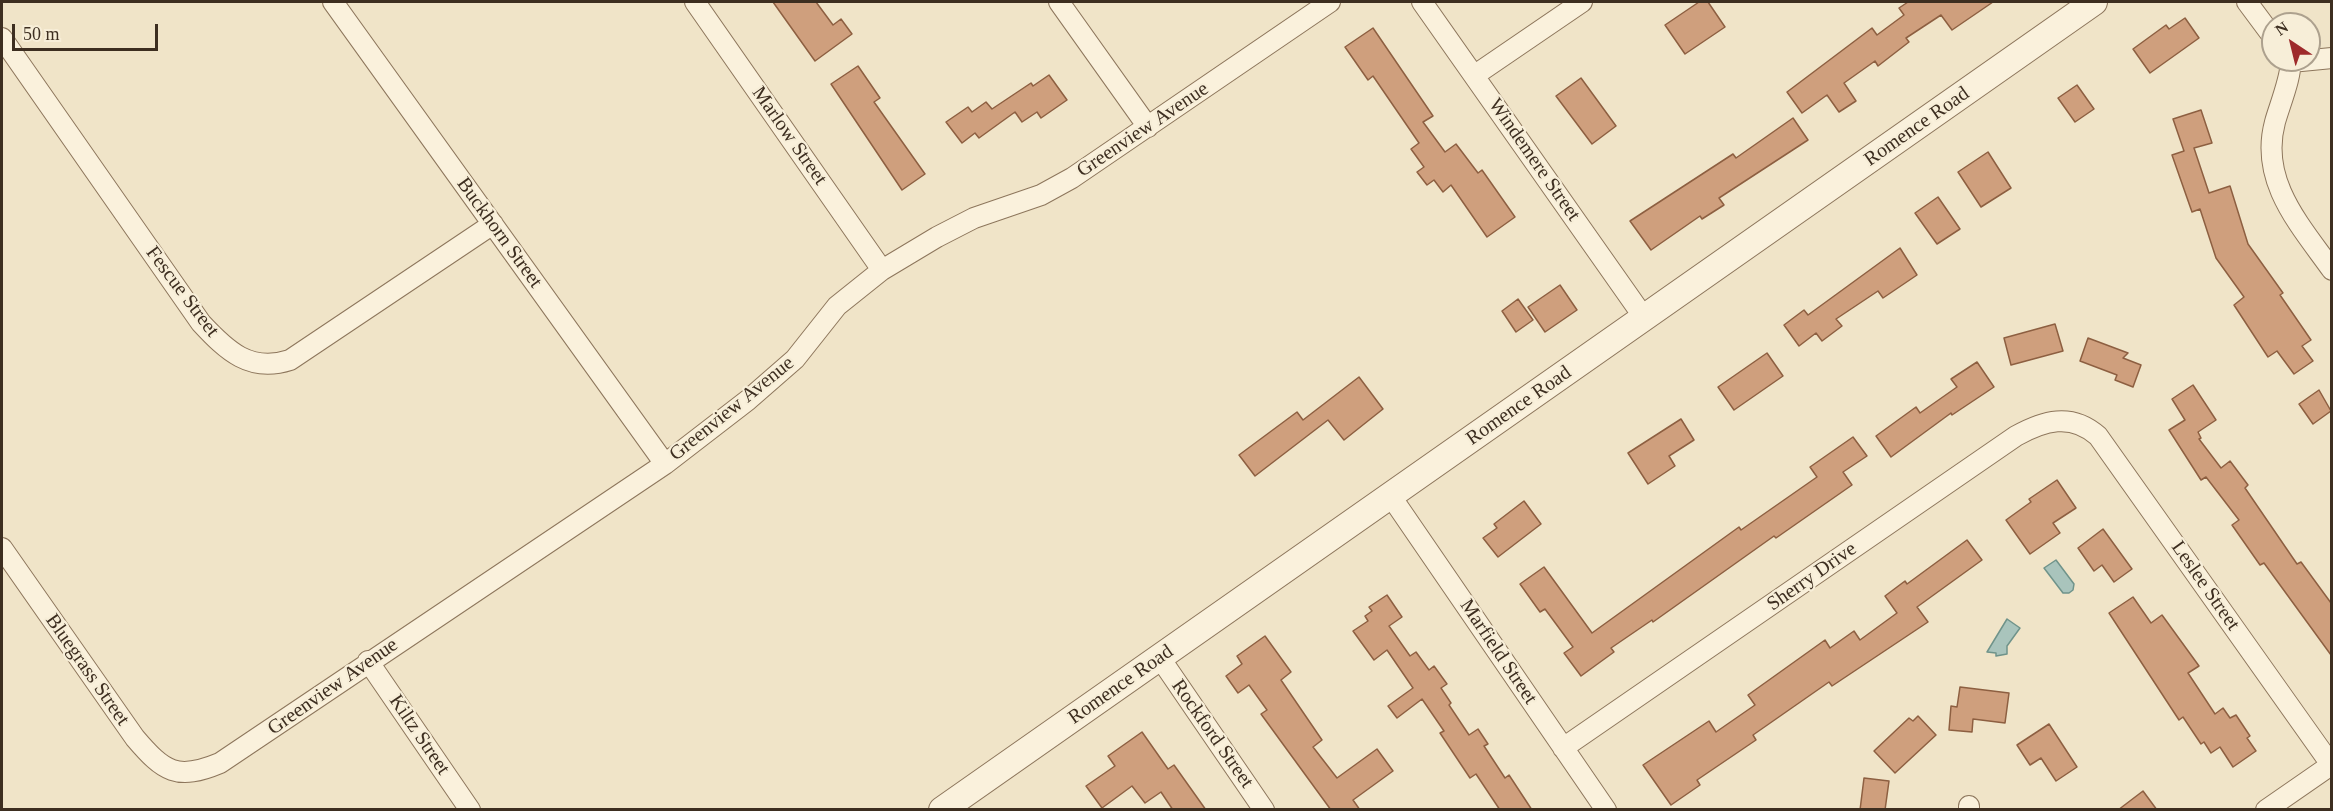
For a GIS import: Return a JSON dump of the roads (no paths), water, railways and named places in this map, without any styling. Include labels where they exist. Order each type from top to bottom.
[{"type":"street","name":"Buckhorn Street","points":[[333,2],[665,464]]},
{"type":"street","name":"Marlow Street","points":[[695,2],[882,270]]},
{"type":"street","points":[[1059,2],[1148,127]]},
{"type":"street","name":"Greenview Avenue","points":[[186,774],[204,770],[240,752],[368,661],[665,464],[748,399],[795,358],[837,306],[882,270],[974,218],[1041,195],[1072,178],[1330,2]]},
{"type":"street","name":"Windemere Street","points":[[1422,2],[1645,319]]},
{"type":"street","points":[[1475,75],[1582,2]]},
{"type":"street","name":"Romence Road","points":[[942,810],[2094,2]]},
{"type":"street","points":[[2247,2],[2261,21]]},
{"type":"street","name":"Fescue Street","points":[[2,38],[201,323],[228,348],[255,363],[273,365],[290,360],[493,224]]},
{"type":"street","points":[[2288,72],[2274,127],[2273,174],[2284,203],[2331,270]]},
{"type":"street","name":"Sherry Drive","points":[[1563,748],[2016,436],[2048,421],[2067,421]]},
{"type":"street","name":"Leslee Street","points":[[2067,421],[2090,429],[2108,449],[2331,765]]},
{"type":"street","name":"Marfield Street","points":[[1390,495],[1606,810]]},
{"type":"street","name":"Bluegrass Street","points":[[2,548],[135,738],[162,766],[186,774]]},
{"type":"street","name":"Rockford Street","points":[[1160,658],[1264,810]]},
{"type":"street","name":"Kiltz Street","points":[[368,661],[470,810]]},
{"type":"street","points":[[2266,810],[2331,765]]},
{"type":"water","points":[[2056,560],[2074,584],[2073,590],[2069,593],[2063,593],[2044,568]]},
{"type":"water","points":[[2007,619],[2020,628],[2007,646],[2007,654],[1996,656],[1996,653],[1987,652]]}]
